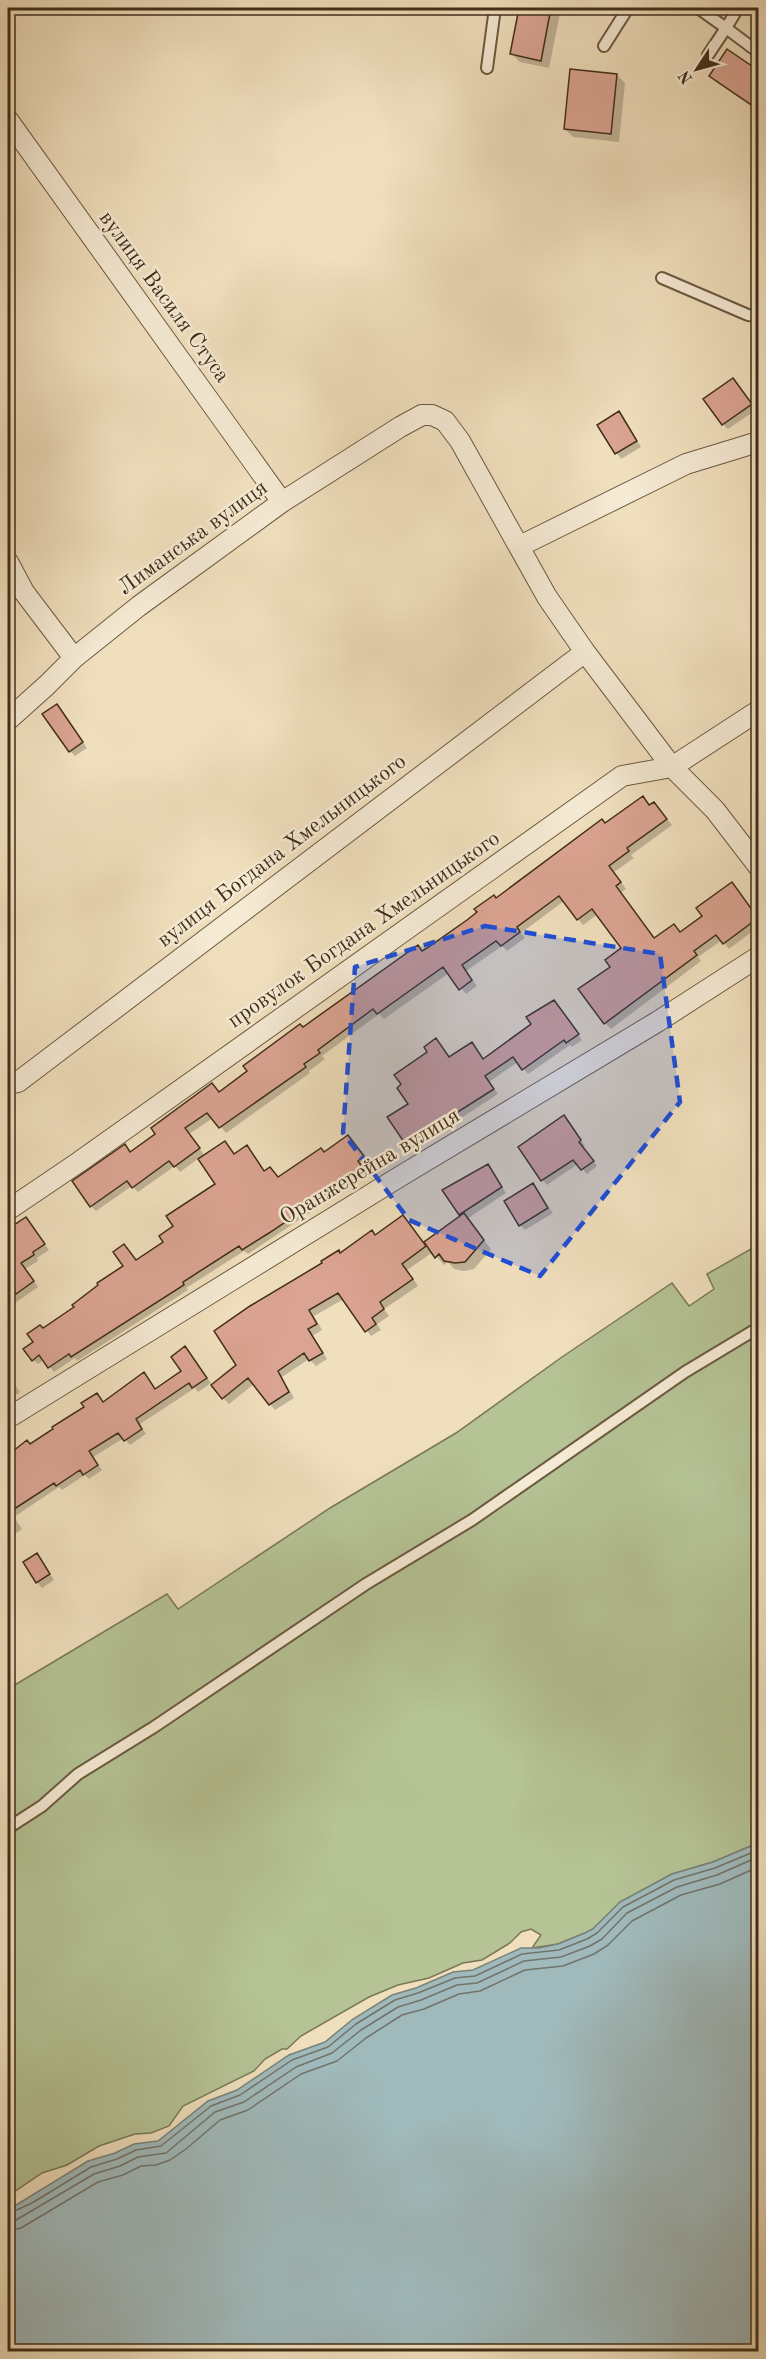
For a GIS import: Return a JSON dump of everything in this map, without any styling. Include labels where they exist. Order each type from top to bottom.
[{"type":"street","name":"вулиця Василя Стуса","points":[[8,120],[282,502]]},
{"type":"street","name":"Лиманська вулиця","points":[[8,720],[47,686],[74,658],[139,606],[282,502],[422,415],[440,417],[450,426],[520,546]]},
{"type":"street","points":[[759,442],[686,464],[520,546],[547,597],[585,652],[672,767],[722,818],[759,866]]},
{"type":"street","points":[[8,562],[24,591],[74,658]]},
{"type":"street","name":"вулиця Богдана Хмельницького","points":[[8,1084],[18,1082],[585,652]]},
{"type":"street","name":"провулок Богдана Хмельницького","points":[[8,1210],[622,776],[672,767],[759,711]]},
{"type":"street","name":"Оранжерейна вулиця","points":[[8,1418],[393,1180],[657,1022],[759,957]]},
{"type":"lane","points":[[487,68],[495,8]]},
{"type":"lane","points":[[604,46],[628,8]]},
{"type":"lane","points":[[698,8],[759,52]]},
{"type":"lane","points":[[708,55],[738,8]]},
{"type":"lane","points":[[662,278],[748,315],[759,316]]},
{"type":"lane","points":[[8,1828],[42,1806],[78,1774],[154,1727],[366,1584],[472,1520],[685,1372],[759,1328]]},
{"type":"highlighted area","points":[[485,926],[660,954],[680,1102],[540,1276],[409,1220],[343,1133],[355,967]]},
{"type":"green space","points":[[758,1245],[758,1843],[713,1862],[672,1874],[620,1902],[593,1929],[558,1944],[532,1948],[541,1935],[531,1929],[521,1932],[510,1943],[482,1960],[463,1963],[429,1978],[398,1985],[369,1997],[301,2036],[287,2049],[282,2049],[265,2059],[254,2071],[183,2106],[169,2126],[99,2146],[67,2165],[42,2173],[8,2196],[8,1689],[167,1594],[178,1609],[330,1508],[456,1433],[562,1357],[672,1283],[689,1306],[714,1289],[707,1274]]},
{"type":"water","points":[[758,1843],[758,2351],[8,2351],[8,2210],[88,2161],[115,2153],[134,2144],[158,2141],[208,2101],[237,2090],[289,2055],[325,2042],[353,2019],[392,1995],[416,1988],[453,1972],[473,1970],[521,1948],[539,1948],[558,1944],[585,1933],[593,1929],[620,1902],[672,1874],[713,1862]]},
{"type":"building","points":[[519,8],[551,8],[541,61],[510,54]]},
{"type":"building","points":[[727,49],[759,71],[759,110],[709,76]]},
{"type":"building","points":[[570,69],[617,74],[611,134],[564,129]]},
{"type":"building","points":[[733,378],[752,404],[722,425],[703,399]]},
{"type":"building","points":[[619,411],[637,441],[615,454],[597,425]]},
{"type":"building","points":[[57,704],[83,742],[69,752],[42,714]]},
{"type":"building","points":[[643,796],[649,805],[654,802],[667,819],[627,848],[629,851],[609,866],[621,882],[616,886],[654,938],[674,924],[680,932],[702,916],[696,908],[732,882],[758,918],[723,944],[716,935],[694,951],[697,955],[604,1024],[578,989],[610,967],[605,960],[621,948],[592,909],[577,920],[559,896],[517,927],[520,932],[501,946],[496,941],[462,965],[472,980],[459,990],[443,967],[377,1014],[373,1009],[318,1050],[320,1053],[304,1064],[306,1067],[219,1128],[207,1113],[185,1128],[200,1148],[174,1167],[169,1161],[132,1188],[127,1181],[90,1207],[72,1181],[125,1144],[130,1152],[155,1134],[151,1128],[212,1083],[219,1092],[247,1071],[243,1066],[300,1024],[303,1027],[418,945],[422,951],[427,948],[477,912],[474,909],[494,895],[496,898],[602,819],[605,823]]},
{"type":"building","points":[[554,1000],[579,1034],[566,1043],[564,1040],[522,1070],[513,1057],[485,1076],[494,1089],[406,1145],[387,1117],[408,1104],[397,1088],[401,1084],[394,1075],[427,1052],[424,1047],[436,1038],[449,1057],[472,1042],[483,1059],[531,1024],[526,1017]]},
{"type":"building","points":[[564,1115],[581,1140],[579,1142],[594,1161],[581,1170],[573,1160],[541,1181],[518,1147]]},
{"type":"building","points":[[348,1135],[364,1156],[358,1161],[364,1169],[269,1233],[242,1250],[239,1246],[183,1282],[184,1285],[71,1357],[69,1354],[48,1368],[39,1355],[32,1361],[23,1349],[33,1342],[27,1334],[40,1325],[43,1328],[74,1307],[72,1305],[98,1285],[97,1283],[123,1266],[113,1252],[124,1244],[136,1260],[163,1242],[159,1236],[173,1226],[166,1216],[215,1184],[198,1159],[225,1141],[234,1154],[247,1145],[264,1171],[270,1167],[278,1177],[321,1148],[324,1152]]},
{"type":"building","points":[[488,1164],[502,1187],[459,1215],[442,1190]]},
{"type":"building","points":[[533,1183],[548,1208],[519,1226],[504,1201]]},
{"type":"building","points":[[464,1213],[484,1240],[465,1262],[444,1261],[439,1254],[435,1258],[424,1242]]},
{"type":"building","points":[[403,1215],[426,1246],[402,1264],[413,1279],[380,1302],[384,1309],[372,1318],[376,1324],[365,1332],[338,1293],[309,1310],[317,1324],[308,1329],[323,1353],[309,1361],[304,1353],[278,1371],[289,1392],[269,1405],[248,1378],[222,1399],[211,1385],[236,1365],[214,1331],[250,1306],[322,1263],[321,1261],[339,1250],[340,1253],[372,1230],[375,1235]]},
{"type":"building","points":[[26,1217],[45,1244],[21,1263],[34,1281],[16,1294],[8,1282],[8,1229]]},
{"type":"building","points":[[185,1346],[207,1378],[192,1388],[189,1383],[136,1419],[142,1429],[124,1441],[118,1433],[89,1451],[98,1465],[83,1475],[80,1470],[56,1486],[54,1483],[8,1513],[8,1455],[27,1440],[30,1444],[53,1429],[52,1427],[84,1407],[81,1403],[97,1393],[103,1402],[144,1372],[155,1389],[181,1371],[171,1357]]},
{"type":"building","points":[[37,1553],[50,1574],[36,1583],[23,1562]]}]
